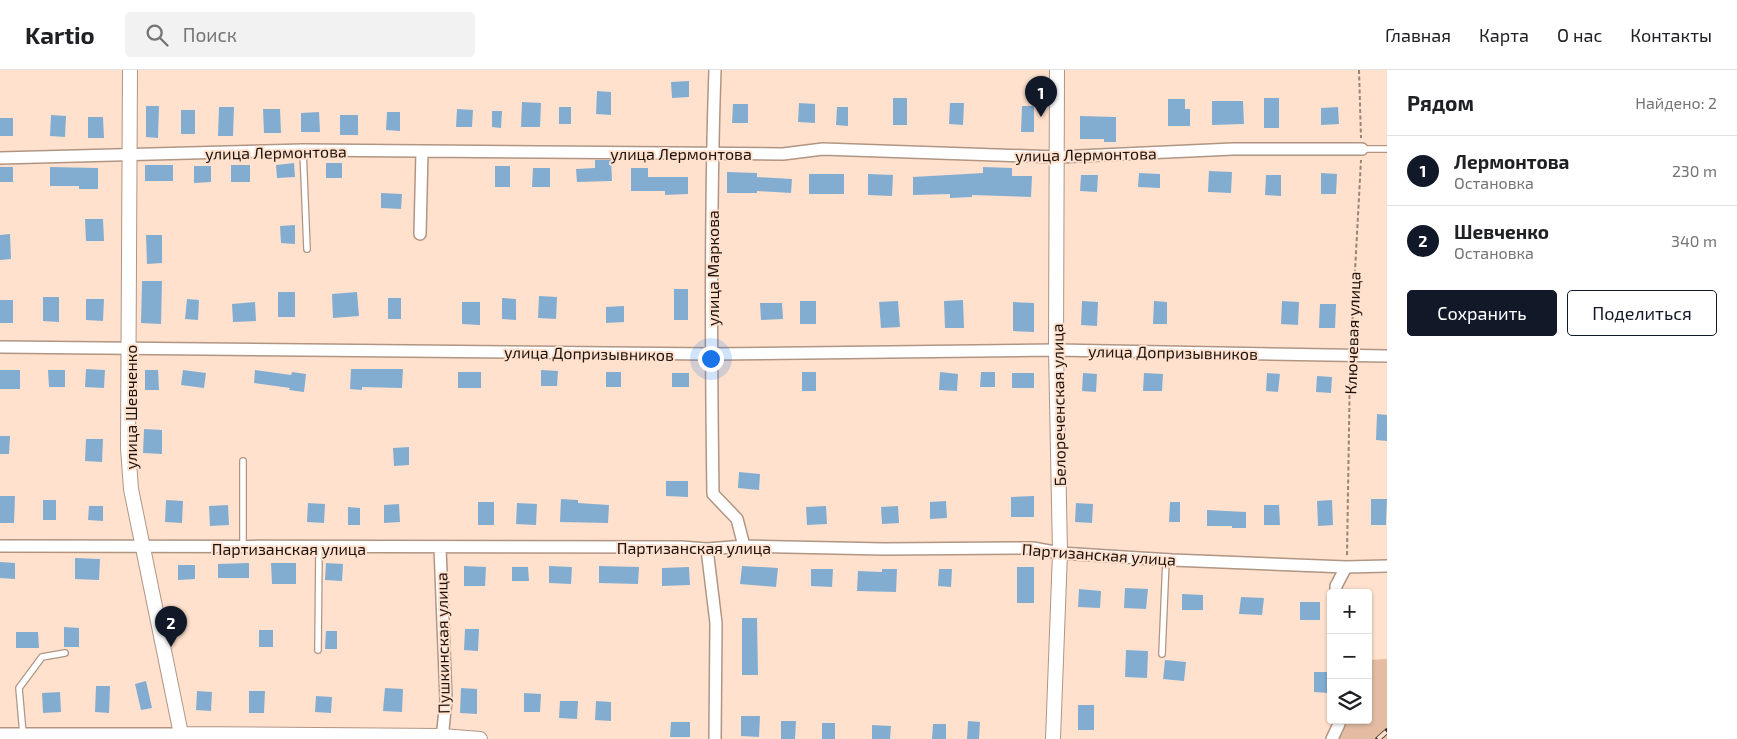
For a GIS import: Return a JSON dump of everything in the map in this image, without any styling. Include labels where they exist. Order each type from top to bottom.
[{"type":"street","name":"улица Шевченко","points":[[130,70],[128,448],[131,489],[182,736]]},
{"type":"street","name":"улица Маркова","points":[[715,70],[712,153],[711,354],[713,494],[737,519],[744,546]]},
{"type":"street","name":"Белореченская улица","points":[[1053,739],[1060,553],[1056,350],[1057,70]]},
{"type":"street","name":"улица Лермонтова","points":[[0,158],[303,150],[783,154],[824,150],[1057,157],[1233,149],[1362,149]]},
{"type":"street","points":[[420,234],[422,152]]},
{"type":"street","name":"улица Допризывников","points":[[0,347],[711,354],[1056,350],[1387,356]]},
{"type":"street","name":"Партизанская улица","points":[[0,546],[142,548],[707,548],[744,546],[884,549],[1033,548],[1060,553],[1166,560],[1346,567],[1387,566]]},
{"type":"street","name":"Пушкинская улица","points":[[440,548],[446,700],[442,738]]},
{"type":"street","points":[[707,548],[716,623],[715,739]]},
{"type":"street","points":[[1336,589],[1346,567]]},
{"type":"street","points":[[1332,739],[1339,724]]},
{"type":"street","points":[[0,734],[480,739]]},
{"type":"lane","points":[[1362,149],[1387,149]]},
{"type":"lane","points":[[303,150],[307,249]]},
{"type":"lane","points":[[243,461],[244,548]]},
{"type":"lane","points":[[318,650],[319,548]]},
{"type":"lane","points":[[1162,654],[1166,560]]},
{"type":"lane","points":[[23,734],[19,688],[42,657],[65,653]]},
{"type":"path","name":"Ключевая улица","points":[[1346,567],[1350,356],[1362,149],[1359,70]]},
{"type":"shaded area","points":[[1387,659],[1387,739],[1332,739],[1337,724],[1372,724],[1372,660]]},
{"type":"building","points":[[689,81],[689,97],[672,98],[671,82]]},
{"type":"building","points":[[597,91],[611,92],[611,115],[596,114]]},
{"type":"building","points":[[893,98],[907,98],[907,125],[893,125]]},
{"type":"building","points":[[1264,98],[1279,98],[1279,128],[1264,128]]},
{"type":"building","points":[[1168,99],[1185,99],[1185,109],[1190,109],[1190,126],[1168,126]]},
{"type":"building","points":[[1212,101],[1243,101],[1244,124],[1212,125]]},
{"type":"building","points":[[522,102],[541,103],[540,127],[521,127]]},
{"type":"building","points":[[799,103],[815,104],[815,123],[798,122]]},
{"type":"building","points":[[950,103],[964,103],[963,125],[949,124]]},
{"type":"building","points":[[733,104],[748,104],[748,123],[732,123]]},
{"type":"building","points":[[146,106],[159,106],[158,138],[146,137]]},
{"type":"building","points":[[1022,106],[1034,106],[1034,132],[1021,132]]},
{"type":"building","points":[[219,107],[234,107],[233,136],[218,136]]},
{"type":"building","points":[[559,107],[571,107],[571,124],[559,124]]},
{"type":"building","points":[[837,107],[848,107],[848,126],[836,125]]},
{"type":"building","points":[[1338,107],[1339,124],[1321,125],[1321,108]]},
{"type":"building","points":[[263,109],[280,109],[281,133],[264,133]]},
{"type":"building","points":[[457,109],[473,110],[472,127],[456,127]]},
{"type":"building","points":[[181,110],[195,110],[195,134],[181,134]]},
{"type":"building","points":[[492,111],[502,111],[501,128],[492,127]]},
{"type":"building","points":[[319,112],[320,132],[301,132],[301,113]]},
{"type":"building","points":[[387,112],[400,112],[400,131],[386,130]]},
{"type":"building","points":[[51,115],[66,116],[65,137],[50,136]]},
{"type":"building","points":[[340,115],[358,115],[358,135],[340,135]]},
{"type":"building","points":[[1080,116],[1116,117],[1116,142],[1104,142],[1104,139],[1080,139]]},
{"type":"building","points":[[88,117],[103,117],[104,138],[88,138]]},
{"type":"building","points":[[0,118],[13,118],[13,136],[0,136]]},
{"type":"building","points":[[595,160],[611,160],[612,181],[577,182],[576,169],[595,168]]},
{"type":"building","points":[[294,163],[295,177],[277,178],[276,165]]},
{"type":"building","points":[[326,163],[342,163],[342,178],[326,178]]},
{"type":"building","points":[[145,165],[173,165],[173,181],[145,181]]},
{"type":"building","points":[[231,165],[250,165],[250,182],[231,182]]},
{"type":"building","points":[[194,166],[211,166],[211,182],[194,183]]},
{"type":"building","points":[[495,166],[510,166],[510,187],[495,187]]},
{"type":"building","points":[[0,167],[13,167],[13,182],[0,182]]},
{"type":"building","points":[[50,167],[98,168],[98,189],[79,189],[79,186],[50,186]]},
{"type":"building","points":[[983,167],[1012,168],[1012,176],[1032,176],[1031,197],[972,195],[972,197],[950,198],[950,194],[913,195],[913,177],[983,173]]},
{"type":"building","points":[[533,168],[550,168],[550,187],[532,187]]},
{"type":"building","points":[[631,168],[648,168],[648,177],[688,177],[688,194],[665,195],[665,191],[631,191]]},
{"type":"building","points":[[1209,171],[1232,172],[1231,193],[1208,192]]},
{"type":"building","points":[[727,172],[757,173],[757,177],[792,179],[791,193],[757,191],[757,193],[727,193]]},
{"type":"building","points":[[1139,173],[1160,174],[1160,188],[1138,187]]},
{"type":"building","points":[[1321,173],[1337,174],[1336,194],[1321,194]]},
{"type":"building","points":[[809,174],[844,174],[844,194],[809,194]]},
{"type":"building","points":[[868,174],[893,175],[892,196],[868,195]]},
{"type":"building","points":[[1081,175],[1098,175],[1097,192],[1080,191]]},
{"type":"building","points":[[1266,175],[1281,175],[1281,196],[1265,195]]},
{"type":"building","points":[[381,193],[402,194],[401,209],[381,208]]},
{"type":"building","points":[[85,219],[103,219],[104,241],[86,241]]},
{"type":"building","points":[[295,225],[295,244],[281,243],[280,226]]},
{"type":"building","points":[[10,234],[11,259],[0,260],[0,235]]},
{"type":"building","points":[[146,235],[162,235],[162,263],[147,264]]},
{"type":"building","points":[[142,281],[162,281],[161,324],[141,323]]},
{"type":"building","points":[[674,289],[688,289],[688,320],[674,320]]},
{"type":"building","points":[[278,292],[295,292],[295,317],[278,317]]},
{"type":"building","points":[[357,292],[359,316],[333,318],[332,294]]},
{"type":"building","points":[[539,296],[557,297],[556,319],[538,318]]},
{"type":"building","points":[[43,297],[59,297],[59,322],[43,321]]},
{"type":"building","points":[[388,298],[401,298],[401,319],[388,319]]},
{"type":"building","points":[[502,298],[516,299],[516,320],[502,319]]},
{"type":"building","points":[[86,299],[104,299],[103,321],[86,320]]},
{"type":"building","points":[[187,299],[199,300],[198,320],[185,319]]},
{"type":"building","points":[[0,300],[13,300],[13,323],[0,323]]},
{"type":"building","points":[[963,300],[964,328],[945,328],[944,301]]},
{"type":"building","points":[[800,301],[816,301],[816,324],[800,324]]},
{"type":"building","points":[[898,301],[900,327],[881,328],[879,302]]},
{"type":"building","points":[[1082,301],[1098,302],[1097,326],[1081,325]]},
{"type":"building","points":[[1154,301],[1167,302],[1167,324],[1153,324]]},
{"type":"building","points":[[1282,301],[1299,302],[1298,325],[1281,324]]},
{"type":"building","points":[[255,302],[256,321],[233,322],[232,304]]},
{"type":"building","points":[[462,302],[480,302],[480,325],[462,324]]},
{"type":"building","points":[[1013,302],[1034,303],[1034,332],[1013,331]]},
{"type":"building","points":[[760,303],[782,303],[783,319],[761,320]]},
{"type":"building","points":[[1320,304],[1336,304],[1335,328],[1319,328]]},
{"type":"building","points":[[624,306],[624,322],[606,323],[606,307]]},
{"type":"building","points":[[86,369],[105,370],[104,388],[85,387]]},
{"type":"building","points":[[351,369],[403,369],[402,388],[362,387],[362,390],[350,389]]},
{"type":"building","points":[[0,370],[20,370],[20,389],[0,389]]},
{"type":"building","points":[[48,370],[65,370],[65,387],[49,387]]},
{"type":"building","points":[[145,370],[158,370],[159,390],[145,390]]},
{"type":"building","points":[[183,370],[206,373],[204,388],[181,385]]},
{"type":"building","points":[[255,370],[291,375],[292,372],[306,374],[304,392],[254,383]]},
{"type":"building","points":[[541,370],[558,371],[557,386],[541,386]]},
{"type":"building","points":[[458,372],[481,372],[481,388],[458,388]]},
{"type":"building","points":[[606,372],[621,372],[621,387],[606,387]]},
{"type":"building","points":[[802,372],[816,372],[816,391],[802,391]]},
{"type":"building","points":[[940,372],[958,374],[957,391],[939,390]]},
{"type":"building","points":[[981,372],[995,372],[995,387],[980,387]]},
{"type":"building","points":[[672,373],[689,373],[689,387],[672,387]]},
{"type":"building","points":[[1012,373],[1034,373],[1034,388],[1012,388]]},
{"type":"building","points":[[1083,373],[1097,374],[1096,392],[1082,391]]},
{"type":"building","points":[[1144,373],[1163,374],[1162,391],[1143,391]]},
{"type":"building","points":[[1267,373],[1280,374],[1278,392],[1266,391]]},
{"type":"building","points":[[1317,376],[1332,377],[1331,393],[1316,392]]},
{"type":"building","points":[[1377,414],[1387,415],[1387,441],[1376,440]]},
{"type":"building","points":[[144,429],[162,430],[162,454],[143,453]]},
{"type":"building","points":[[0,436],[10,436],[9,454],[0,454]]},
{"type":"building","points":[[86,439],[103,439],[102,462],[85,461]]},
{"type":"building","points":[[409,447],[409,465],[394,466],[393,448]]},
{"type":"building","points":[[739,472],[760,474],[759,490],[738,488]]},
{"type":"building","points":[[666,481],[688,481],[688,497],[666,496]]},
{"type":"building","points":[[0,496],[15,496],[14,523],[0,523]]},
{"type":"building","points":[[1034,496],[1034,517],[1011,517],[1011,497]]},
{"type":"building","points":[[561,499],[578,500],[578,503],[609,505],[608,523],[560,522]]},
{"type":"building","points":[[1371,499],[1387,499],[1386,525],[1371,525]]},
{"type":"building","points":[[43,500],[56,500],[56,520],[43,520]]},
{"type":"building","points":[[166,500],[183,501],[182,523],[165,522]]},
{"type":"building","points":[[1332,500],[1333,525],[1318,526],[1317,501]]},
{"type":"building","points":[[946,501],[947,518],[930,519],[930,502]]},
{"type":"building","points":[[478,502],[494,502],[494,525],[478,525]]},
{"type":"building","points":[[1170,502],[1180,502],[1180,522],[1169,522]]},
{"type":"building","points":[[308,503],[325,504],[324,523],[307,522]]},
{"type":"building","points":[[517,503],[537,504],[536,525],[516,524]]},
{"type":"building","points":[[1076,503],[1093,504],[1092,523],[1075,522]]},
{"type":"building","points":[[399,504],[400,522],[384,523],[384,505]]},
{"type":"building","points":[[228,505],[229,525],[210,526],[209,506]]},
{"type":"building","points":[[1264,505],[1279,505],[1280,525],[1264,525]]},
{"type":"building","points":[[89,506],[103,506],[103,521],[88,520]]},
{"type":"building","points":[[826,506],[827,524],[807,525],[806,507]]},
{"type":"building","points":[[898,506],[899,523],[882,524],[881,507]]},
{"type":"building","points":[[348,507],[360,508],[360,525],[348,525]]},
{"type":"building","points":[[1207,510],[1246,512],[1246,528],[1207,526]]},
{"type":"building","points":[[75,558],[100,559],[99,580],[75,579]]},
{"type":"building","points":[[0,562],[15,563],[15,579],[0,578]]},
{"type":"building","points":[[249,563],[249,578],[218,578],[218,564]]},
{"type":"building","points":[[271,563],[296,563],[296,584],[272,584]]},
{"type":"building","points":[[326,563],[343,564],[342,581],[325,580]]},
{"type":"building","points":[[178,565],[195,565],[195,579],[178,580]]},
{"type":"building","points":[[464,566],[486,567],[485,586],[464,586]]},
{"type":"building","points":[[549,566],[572,567],[571,584],[549,583]]},
{"type":"building","points":[[599,566],[639,567],[638,584],[599,583]]},
{"type":"building","points":[[742,566],[778,568],[776,587],[740,584]]},
{"type":"building","points":[[512,567],[528,567],[529,581],[512,581]]},
{"type":"building","points":[[689,567],[690,585],[662,586],[662,568]]},
{"type":"building","points":[[1017,567],[1034,567],[1034,603],[1017,603]]},
{"type":"building","points":[[811,569],[833,569],[832,587],[811,586]]},
{"type":"building","points":[[882,569],[897,569],[896,592],[857,591],[858,571],[882,572]]},
{"type":"building","points":[[939,569],[952,569],[951,587],[938,586]]},
{"type":"building","points":[[1125,588],[1148,589],[1146,609],[1124,608]]},
{"type":"building","points":[[1079,589],[1101,591],[1100,608],[1078,607]]},
{"type":"building","points":[[1182,594],[1203,595],[1203,610],[1182,610]]},
{"type":"building","points":[[1241,597],[1264,598],[1262,615],[1239,614]]},
{"type":"building","points":[[1300,602],[1320,602],[1320,620],[1300,620]]},
{"type":"building","points":[[742,618],[757,618],[758,675],[742,675]]},
{"type":"building","points":[[64,627],[79,628],[79,647],[64,647]]},
{"type":"building","points":[[465,629],[479,629],[478,651],[464,650]]},
{"type":"building","points":[[259,630],[273,630],[273,647],[259,647]]},
{"type":"building","points":[[326,631],[337,631],[337,649],[325,649]]},
{"type":"building","points":[[16,632],[38,632],[39,648],[16,648]]},
{"type":"building","points":[[1126,650],[1148,651],[1147,678],[1125,677]]},
{"type":"building","points":[[1165,660],[1186,662],[1184,681],[1163,679]]},
{"type":"building","points":[[1314,672],[1327,672],[1327,693],[1314,692]]},
{"type":"building","points":[[146,681],[152,708],[141,710],[135,684]]},
{"type":"building","points":[[96,686],[110,686],[109,713],[95,712]]},
{"type":"building","points":[[385,688],[403,689],[402,712],[383,711]]},
{"type":"building","points":[[461,688],[477,689],[477,714],[460,713]]},
{"type":"building","points":[[197,691],[212,692],[211,711],[196,710]]},
{"type":"building","points":[[249,691],[265,691],[264,713],[249,713]]},
{"type":"building","points":[[60,692],[61,712],[43,713],[42,693]]},
{"type":"building","points":[[524,693],[541,694],[540,712],[524,712]]},
{"type":"building","points":[[316,696],[332,697],[331,713],[315,712]]},
{"type":"building","points":[[560,701],[578,701],[577,719],[559,718]]},
{"type":"building","points":[[596,701],[611,702],[611,721],[595,720]]},
{"type":"building","points":[[1078,705],[1094,705],[1094,730],[1078,730]]},
{"type":"building","points":[[741,716],[760,716],[759,737],[741,736]]},
{"type":"building","points":[[781,721],[796,721],[795,739],[781,739]]},
{"type":"building","points":[[968,721],[980,722],[979,739],[967,739]]},
{"type":"building","points":[[671,722],[690,722],[690,737],[670,737]]},
{"type":"building","points":[[822,723],[835,723],[835,739],[822,739]]},
{"type":"building","points":[[933,724],[946,724],[946,739],[932,739]]},
{"type":"building","points":[[872,725],[891,726],[890,739],[872,739]]},
{"type":"railway","points":[[1378,739],[1387,731]]},
{"type":"place","name":"Лермонтова","points":[[1041,117]]},
{"type":"place","name":"Шевченко","points":[[171,647]]}]
